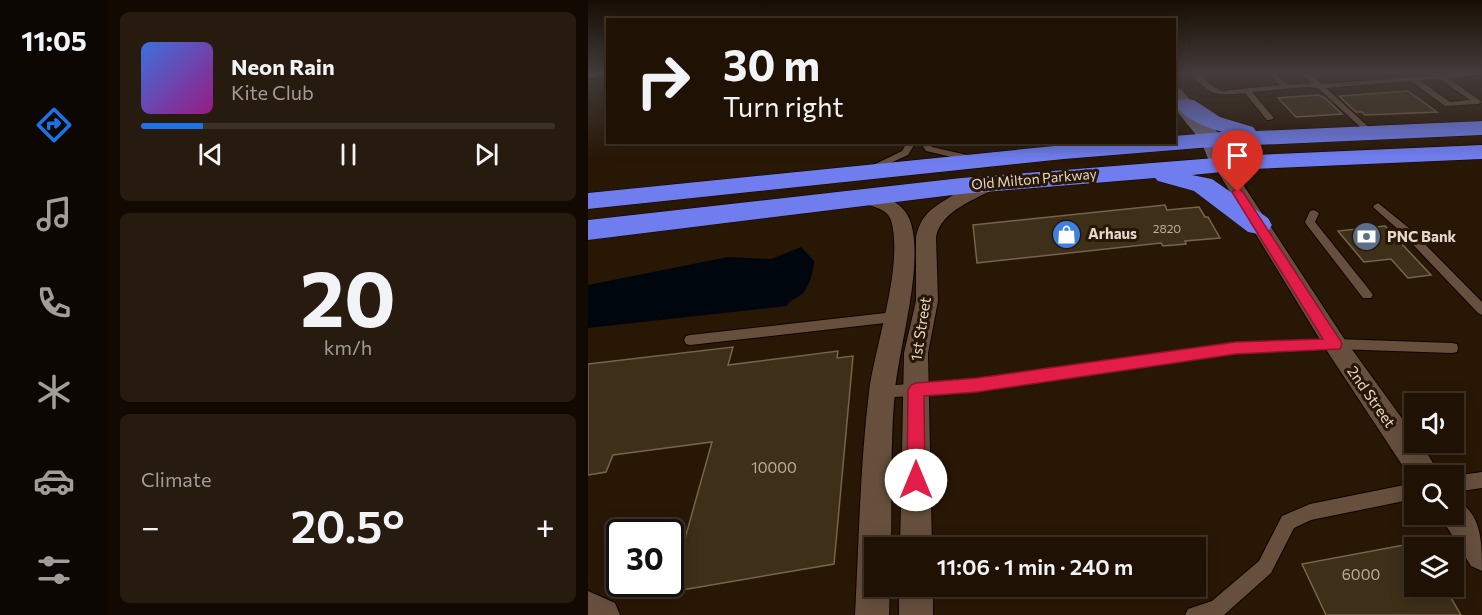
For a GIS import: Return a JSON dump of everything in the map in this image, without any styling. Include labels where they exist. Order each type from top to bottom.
[{"type":"highway","points":[[1178,105],[1227,128],[1276,127]]},
{"type":"highway","name":"Old Milton Parkway","points":[[1176,143],[1203,141],[1276,127],[1369,132],[1482,128]]},
{"type":"highway","name":"Old Milton Parkway","points":[[588,230],[864,184],[980,160],[1154,144]]},
{"type":"highway","name":"Old Milton Parkway","points":[[588,201],[864,184],[992,183],[1221,164],[1482,152]]},
{"type":"highway","points":[[1136,170],[1185,178],[1203,185],[1258,225]]},
{"type":"street","points":[[1178,105],[1221,164]]},
{"type":"street","name":"2nd Street","points":[[1221,164],[1335,344],[1418,465]]},
{"type":"street","name":"1st Street","points":[[916,537],[916,353],[928,282],[926,237],[928,227],[933,219],[946,208],[992,183]]},
{"type":"street","name":"1st Street","points":[[864,184],[897,214],[900,221],[903,250],[882,392],[875,537]]},
{"type":"street","points":[[1462,525],[1482,555]]},
{"type":"street","points":[[872,615],[873,597]]},
{"type":"street","points":[[916,597],[916,615]]},
{"type":"street","points":[[588,608],[603,615]]},
{"type":"lane","points":[[1255,101],[1276,127]]},
{"type":"lane","points":[[1336,101],[1369,132]]},
{"type":"lane","points":[[1443,101],[1448,104],[1478,102],[1476,101]]},
{"type":"lane","points":[[864,184],[905,153],[911,144]]},
{"type":"lane","points":[[925,144],[929,149],[980,160]]},
{"type":"lane","points":[[1378,206],[1405,230],[1482,310]]},
{"type":"lane","points":[[1314,213],[1310,222],[1367,296]]},
{"type":"lane","points":[[690,340],[894,317]]},
{"type":"lane","points":[[882,392],[977,385],[1236,348],[1335,344],[1452,348]]},
{"type":"lane","points":[[1464,483],[1482,480]]},
{"type":"lane","points":[[1194,615],[1217,609],[1264,567],[1288,522],[1310,512],[1404,493]]},
{"type":"shaded area","points":[[801,247],[814,261],[812,274],[805,291],[787,306],[588,328],[588,285],[728,257],[771,259]]},
{"type":"building","points":[[1281,101],[1328,101],[1342,114],[1296,117]]},
{"type":"building","points":[[1344,101],[1421,101],[1437,112],[1365,115],[1362,112],[1356,112]]},
{"type":"building","points":[[1165,205],[1167,210],[1199,207],[1205,217],[1208,217],[1220,238],[1185,241],[1186,244],[1163,246],[1161,243],[977,263],[973,225]]},
{"type":"building","points":[[1385,226],[1431,275],[1408,278],[1391,259],[1364,262],[1338,231]]},
{"type":"building","points":[[733,347],[728,365],[838,351],[837,358],[853,356],[834,564],[684,590],[684,542],[712,442],[613,455],[606,472],[588,475],[588,364]]},
{"type":"building","points":[[1404,545],[1404,597],[1450,597],[1461,615],[1326,615],[1302,564]]},
{"type":"place","name":"Arhaus","points":[[1067,234]]},
{"type":"place","name":"PNC Bank","points":[[1366,237]]},
{"type":"route","points":[[916,480],[916,390],[977,385],[1236,348],[1335,344],[1238,192]]}]
